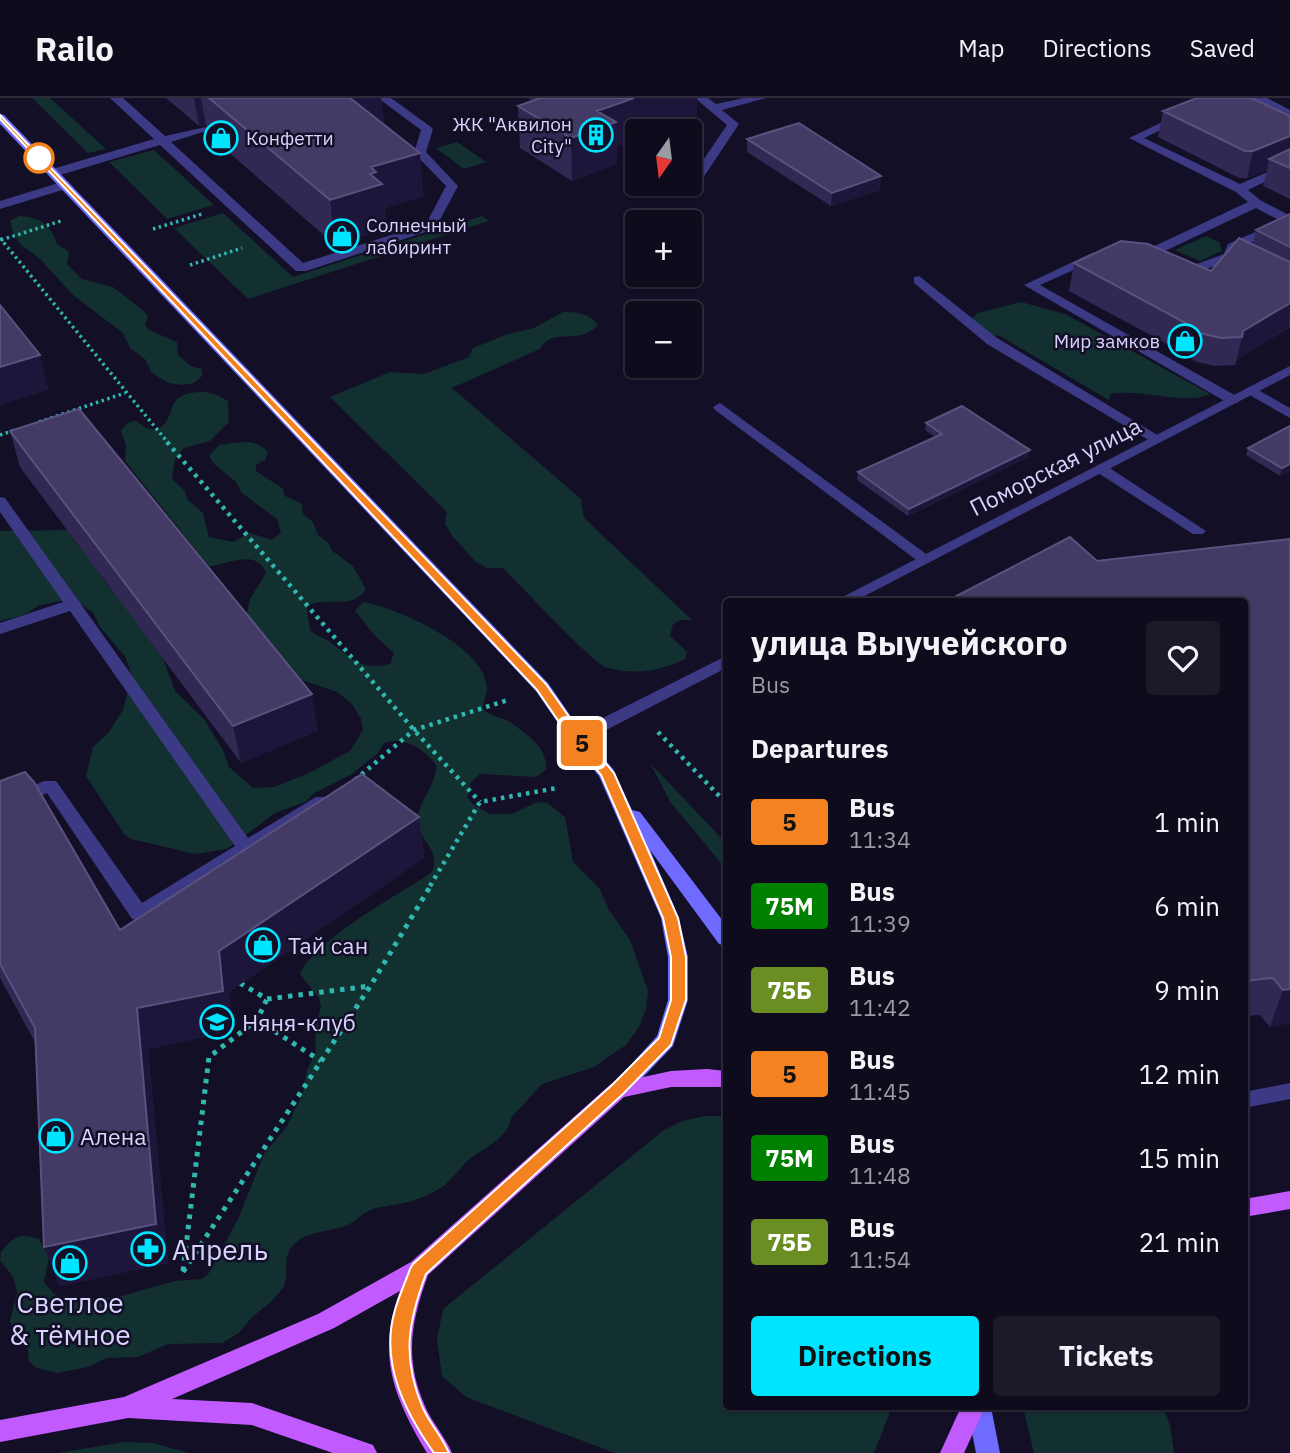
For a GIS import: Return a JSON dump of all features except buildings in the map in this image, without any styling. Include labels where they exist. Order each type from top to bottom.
[{"type":"main road","points":[[0,117],[542,687],[577,738],[607,773],[670,918],[678,957],[678,1000],[666,1041],[618,1090],[419,1269],[327,1321],[126,1408],[0,1431]]},
{"type":"main road","points":[[616,792],[723,935]]},
{"type":"main road","points":[[618,1090],[671,1079],[723,1079]]},
{"type":"main road","points":[[1248,1207],[1290,1200]]},
{"type":"main road","points":[[419,1269],[403,1312],[398,1352],[414,1410],[440,1453]]},
{"type":"main road","points":[[126,1408],[252,1414],[365,1453]]},
{"type":"main road","points":[[952,1453],[972,1410]]},
{"type":"main road","points":[[980,1410],[988,1453]]},
{"type":"street","points":[[116,98],[302,268],[431,226],[452,186],[419,153],[427,129],[383,98]]},
{"type":"street","points":[[701,98],[733,124],[702,170]]},
{"type":"street","points":[[714,108],[760,98]]},
{"type":"street","points":[[1222,98],[1135,138],[1240,189],[1256,203],[1283,217],[1284,225],[1232,247],[1236,259],[1195,269],[1167,264],[1140,252],[1256,203]]},
{"type":"street","points":[[1258,98],[1288,112]]},
{"type":"street","points":[[53,173],[202,129]]},
{"type":"street","points":[[1240,189],[1290,166]]},
{"type":"street","points":[[0,205],[65,185]]},
{"type":"street","points":[[1110,249],[1030,285],[1233,400]]},
{"type":"street","points":[[919,280],[992,341],[1157,439]]},
{"type":"street","name":"Поморская улица","points":[[849,598],[1251,390],[1287,375]]},
{"type":"street","points":[[1251,390],[1290,414]]},
{"type":"street","points":[[720,407],[924,559]]},
{"type":"street","points":[[1100,468],[1198,531]]},
{"type":"street","points":[[0,501],[246,848]]},
{"type":"street","points":[[0,629],[73,604]]},
{"type":"street","points":[[577,738],[723,663]]},
{"type":"street","points":[[0,806],[50,785],[139,914],[351,782]]},
{"type":"street","points":[[1248,1099],[1290,1091]]},
{"type":"path","points":[[153,229],[231,204]]},
{"type":"path","points":[[62,220],[1,239],[125,393],[414,730],[480,802]]},
{"type":"path","points":[[190,265],[270,239]]},
{"type":"path","points":[[37,423],[125,393]]},
{"type":"path","points":[[0,436],[25,427]]},
{"type":"path","points":[[351,782],[414,730],[508,700]]},
{"type":"path","points":[[658,732],[723,800]]},
{"type":"path","points":[[267,999],[257,1020],[209,1057],[183,1272],[371,985],[480,802],[557,788]]},
{"type":"path","points":[[240,983],[267,999],[371,985]]},
{"type":"path","points":[[257,1020],[321,1062]]},
{"type":"green space","points":[[32,98],[50,98],[106,149],[88,153]]},
{"type":"green space","points":[[457,142],[486,162],[464,169],[436,148]]},
{"type":"green space","points":[[154,150],[214,205],[167,219],[109,162]]},
{"type":"green space","points":[[223,213],[293,277],[482,216],[489,221],[248,299],[174,228]]},
{"type":"green space","points":[[19,216],[33,218],[48,227],[57,244],[69,252],[67,264],[82,279],[113,287],[144,311],[148,317],[145,325],[149,330],[177,342],[178,355],[191,366],[202,369],[202,376],[194,383],[182,385],[168,383],[152,373],[145,359],[130,348],[123,333],[73,295],[40,259],[20,244],[10,221]]},
{"type":"green space","points":[[1206,236],[1219,242],[1222,251],[1200,261],[1175,250]]},
{"type":"green space","points":[[1021,302],[1065,314],[1210,394],[1176,398],[1122,393],[1110,394],[1109,400],[1000,336],[984,335],[968,321],[978,313]]},
{"type":"green space","points":[[563,312],[587,316],[598,326],[582,335],[549,340],[540,349],[452,388],[581,499],[584,518],[692,620],[681,620],[673,624],[670,636],[687,652],[685,659],[666,667],[636,672],[616,670],[598,662],[503,568],[487,568],[476,562],[445,524],[447,512],[330,397],[390,372],[424,374],[469,357],[473,348],[508,334],[534,328]]},
{"type":"green space","points":[[204,392],[228,401],[229,422],[210,441],[184,448],[175,459],[172,479],[184,490],[188,500],[203,513],[209,537],[233,542],[250,533],[272,540],[281,533],[277,519],[242,493],[235,481],[214,464],[209,456],[219,445],[246,442],[258,445],[268,453],[265,460],[256,465],[256,471],[282,488],[285,496],[302,504],[303,514],[313,522],[318,535],[329,543],[331,550],[353,566],[366,589],[348,601],[311,604],[307,608],[310,630],[360,663],[378,666],[390,664],[394,653],[376,637],[355,611],[363,602],[417,621],[457,644],[472,658],[483,673],[487,688],[483,709],[510,722],[531,739],[541,749],[546,770],[536,777],[480,774],[471,782],[467,797],[474,805],[490,814],[512,814],[537,802],[547,803],[565,817],[573,862],[599,888],[609,910],[630,940],[648,991],[646,1009],[639,1027],[626,1045],[594,1067],[542,1084],[511,1118],[502,1135],[471,1158],[442,1187],[414,1200],[373,1209],[345,1226],[300,1239],[288,1253],[283,1288],[239,1333],[222,1343],[168,1344],[138,1357],[107,1358],[88,1367],[57,1373],[37,1368],[29,1362],[27,1343],[13,1330],[10,1321],[17,1292],[12,1275],[0,1261],[1,1252],[17,1237],[39,1239],[49,1257],[44,1282],[54,1294],[68,1299],[118,1297],[175,1281],[202,1279],[209,1273],[239,1217],[264,1154],[287,1126],[303,1093],[307,1070],[316,1052],[315,1028],[321,1006],[319,998],[300,974],[321,947],[379,905],[431,873],[434,866],[432,853],[419,829],[418,816],[433,780],[436,765],[420,749],[399,741],[384,743],[378,753],[352,774],[313,794],[305,802],[275,813],[227,849],[195,854],[131,839],[124,834],[86,776],[93,747],[109,732],[124,708],[131,674],[126,658],[100,627],[93,612],[76,602],[61,601],[40,605],[24,615],[0,621],[0,531],[68,530],[160,651],[175,691],[204,719],[223,750],[229,767],[253,788],[274,787],[309,773],[350,751],[363,730],[361,719],[352,704],[337,692],[302,680],[247,614],[250,599],[266,573],[261,565],[248,559],[209,566],[125,461],[126,445],[121,430],[129,422],[136,421],[146,428],[157,430],[164,425],[181,396]]},
{"type":"green space","points":[[650,763],[723,840],[723,865],[671,803]]},
{"type":"green space","points":[[705,1116],[723,1116],[723,1410],[891,1410],[874,1453],[615,1453],[466,1397],[442,1376],[437,1339],[443,1309],[664,1130],[683,1121]]},
{"type":"green space","points":[[1024,1410],[1164,1410],[1170,1425],[1174,1453],[1034,1453]]},
{"type":"green space","points":[[125,1442],[153,1443],[189,1453],[58,1453]]},
{"type":"bus line","name":"5","points":[[0,117],[542,687],[577,738],[607,773],[670,918],[678,957],[678,1000],[666,1041],[618,1090],[419,1269],[403,1312],[398,1352],[414,1410],[440,1453]]},
{"type":"place","name":"ЖК \"Аквилон City\"","points":[[596,135]]},
{"type":"place","name":"Конфетти","points":[[221,138]]},
{"type":"place","name":"Солнечный лабиринт","points":[[342,236]]},
{"type":"place","name":"Мир замков","points":[[1185,341]]},
{"type":"place","name":"Тай сан","points":[[263,945]]},
{"type":"place","name":"Няня-клуб","points":[[217,1022]]},
{"type":"place","name":"Алена","points":[[56,1136]]},
{"type":"place","name":"Апрель","points":[[148,1249]]},
{"type":"place","name":"Светлое & тёмное","points":[[70,1263]]}]
